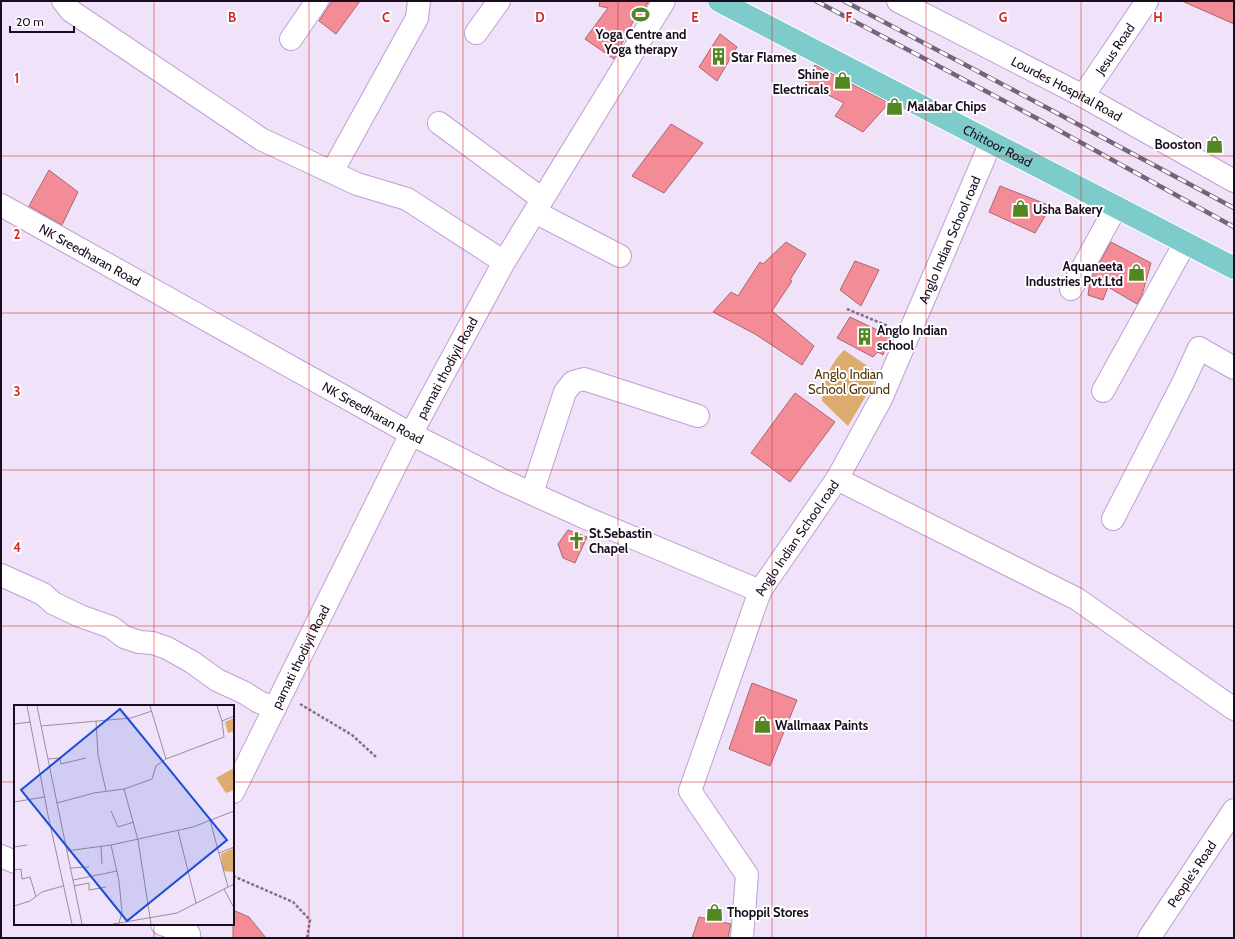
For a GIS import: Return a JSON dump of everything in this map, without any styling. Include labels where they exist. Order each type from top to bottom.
[{"type":"main road","name":"Chittoor Road","points":[[718,1],[1234,268]]},
{"type":"street","points":[[63,1],[71,11],[261,139],[357,184],[407,199],[504,262]]},
{"type":"street","points":[[291,38],[316,1]]},
{"type":"street","points":[[332,172],[417,18],[419,1]]},
{"type":"street","points":[[476,33],[499,1]]},
{"type":"street","name":"pamati thodiyil Road","points":[[234,790],[411,434],[504,262],[664,1]]},
{"type":"street","name":"Lourdes Hospital Road","points":[[898,1],[1083,96],[1234,181]]},
{"type":"street","name":"Jesus Road","points":[[1083,96],[1147,1]]},
{"type":"street","points":[[438,123],[539,206],[620,256]]},
{"type":"street","name":"Anglo Indian School road","points":[[742,938],[747,875],[690,791],[760,591],[837,479],[881,399],[991,142]]},
{"type":"street","name":"NK Sreedharan Road","points":[[1,205],[411,434],[532,493],[760,591]]},
{"type":"street","points":[[1070,289],[1116,207]]},
{"type":"street","points":[[1103,391],[1185,243]]},
{"type":"street","points":[[1112,519],[1183,383],[1199,348],[1234,368]]},
{"type":"street","points":[[532,493],[565,392],[573,382],[584,379],[698,416]]},
{"type":"street","points":[[837,479],[1077,599],[1234,709]]},
{"type":"street","points":[[1,575],[43,594],[53,603],[80,616],[110,627],[124,636],[139,642],[153,643],[167,648],[192,662],[217,680],[259,702],[277,703]]},
{"type":"street","name":"People's Road","points":[[1149,938],[1234,810]]},
{"type":"street","points":[[1,856],[14,862]]},
{"type":"street","points":[[165,925],[189,932]]},
{"type":"path","points":[[847,309],[909,335]]},
{"type":"path","points":[[277,703],[300,704],[352,735],[376,757]]},
{"type":"path","points":[[234,876],[294,902],[310,920],[307,938]]},
{"type":"green space","name":"Anglo Indian School Ground","points":[[844,350],[879,374],[848,426],[822,401],[828,373],[839,355]]},
{"type":"building","points":[[332,1],[360,1],[336,34],[319,21]]},
{"type":"building","points":[[600,1],[649,1],[639,17],[636,16],[614,59],[585,39],[608,8],[599,6]]},
{"type":"building","points":[[1182,1],[1234,1],[1234,24]]},
{"type":"building","name":"Star Flames","points":[[720,34],[737,47],[717,81],[699,67]]},
{"type":"building","points":[[815,65],[889,103],[863,132],[835,116],[844,103],[805,83]]},
{"type":"building","points":[[671,124],[703,143],[664,193],[632,176]]},
{"type":"building","points":[[49,170],[78,192],[62,225],[29,206]]},
{"type":"building","name":"Usha Bakery","points":[[1000,186],[1051,206],[1035,233],[989,212]]},
{"type":"building","points":[[786,242],[806,254],[790,280],[792,281],[772,311],[814,346],[802,365],[755,334],[713,312],[731,292],[738,296],[760,262],[763,264]]},
{"type":"building","name":"Aquaneeta Industries Pvt.Ltd","points":[[1111,242],[1151,263],[1142,295],[1137,304],[1108,287],[1103,300],[1088,295],[1090,280]]},
{"type":"building","points":[[855,261],[879,270],[861,306],[840,290]]},
{"type":"building","name":"Anglo Indian school","points":[[850,317],[890,336],[883,355],[878,352],[873,357],[837,338]]},
{"type":"building","points":[[795,393],[835,422],[790,482],[751,453]]},
{"type":"building","name":"St.Sebastin Chapel","points":[[568,530],[587,537],[575,563],[563,558],[558,544]]},
{"type":"building","name":"Wallmaax Paints","points":[[752,683],[797,700],[770,766],[729,749]]},
{"type":"building","points":[[234,910],[249,917],[266,938],[233,938]]},
{"type":"building","points":[[699,917],[731,924],[728,938],[692,938]]},
{"type":"railway","points":[[816,1],[1040,120],[1234,227]]},
{"type":"railway","points":[[844,1],[1234,208]]},
{"type":"place","name":"Yoga Centre and Yoga therapy","points":[[641,15]]},
{"type":"place","name":"Star Flames","points":[[718,57]]},
{"type":"place","name":"Shine Electricals","points":[[842,81]]},
{"type":"place","name":"Malabar Chips","points":[[894,106]]},
{"type":"place","name":"Booston","points":[[1215,144]]},
{"type":"place","name":"Usha Bakery","points":[[1020,209]]},
{"type":"place","name":"Aquaneeta Industries Pvt.Ltd","points":[[1136,273]]},
{"type":"place","name":"Anglo Indian school","points":[[864,337]]},
{"type":"place","name":"St.Sebastin Chapel","points":[[576,540]]},
{"type":"place","name":"Wallmaax Paints","points":[[762,725]]},
{"type":"place","name":"Thoppil Stores","points":[[714,912]]}]
